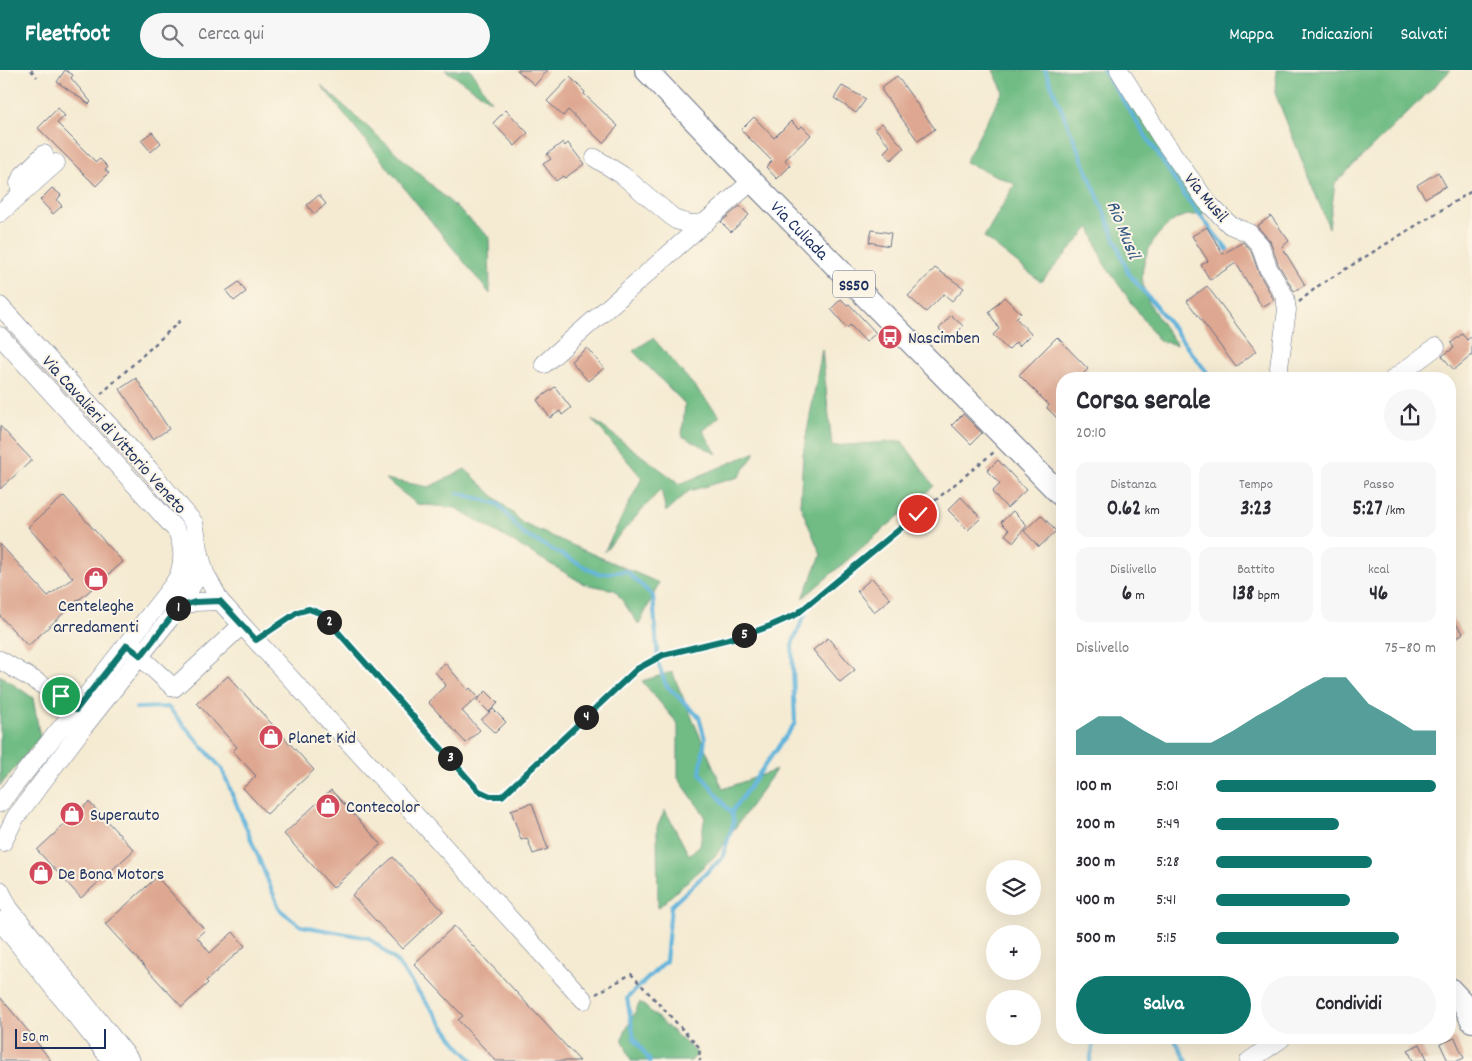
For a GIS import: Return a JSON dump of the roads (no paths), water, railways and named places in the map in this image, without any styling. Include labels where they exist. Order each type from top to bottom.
[{"type":"main road","name":"Via Culiada","points":[[646,70],[752,181],[1056,490]]},
{"type":"street","name":"Via Musil","points":[[1118,70],[1161,137],[1208,202],[1230,225],[1249,233],[1260,245],[1268,268],[1285,296],[1287,310],[1279,372]]},
{"type":"street","points":[[0,213],[20,194],[50,158]]},
{"type":"street","points":[[594,158],[622,175],[676,220],[690,224],[705,223]]},
{"type":"street","points":[[544,364],[752,181]]},
{"type":"street","name":"Via Cavalieri di Vittorio Veneto","points":[[0,306],[148,468],[194,522],[200,554],[194,582],[179,607],[141,656],[75,720],[0,804]]},
{"type":"street","name":"Via Cavalieri di Vittorio Veneto","points":[[0,336],[177,531],[181,540],[182,552],[180,571],[173,585],[127,645],[75,720],[1,843]]},
{"type":"street","points":[[1402,372],[1436,347]]},
{"type":"street","points":[[48,389],[63,375]]},
{"type":"street","points":[[134,484],[148,468]]},
{"type":"street","points":[[200,554],[205,573],[220,601],[584,1000]]},
{"type":"street","points":[[179,607],[195,602],[220,601]]},
{"type":"street","points":[[127,645],[174,688],[242,625]]},
{"type":"street","points":[[0,660],[61,696],[75,720]]},
{"type":"street","points":[[0,890],[10,908],[131,1061]]},
{"type":"street","points":[[0,921],[112,1061]]},
{"type":"street","points":[[1249,1061],[1274,1044]]},
{"type":"waterway","name":"Rio Musil","points":[[1045,70],[1128,273],[1153,302],[1207,372]]},
{"type":"waterway","points":[[1103,70],[1187,199],[1229,252]]},
{"type":"waterway","points":[[458,493],[498,504],[523,534],[598,574],[626,571],[653,596],[658,663],[666,685],[699,717],[705,739],[700,773],[731,813],[734,821],[722,858],[671,906],[666,961],[627,998],[634,1038],[650,1061]]},
{"type":"waterway","points":[[731,813],[795,723],[792,644],[807,609]]},
{"type":"waterway","points":[[136,708],[168,707],[222,769],[280,910],[301,926],[369,938],[395,960],[457,1044],[473,1061]]},
{"type":"waterway","name":"Rio Musil","points":[[1090,1061],[1093,1044]]},
{"type":"waterway","points":[[1177,1044],[1187,1061]]},
{"type":"place","name":"Nascimben","points":[[890,337]]},
{"type":"place","name":"Centeleghe arredamenti","points":[[96,579]]},
{"type":"place","name":"Planet Kid","points":[[271,737]]},
{"type":"place","name":"Contecolor","points":[[328,806]]},
{"type":"place","name":"Superauto","points":[[72,814]]},
{"type":"place","name":"De Bona Motors","points":[[41,873]]}]
